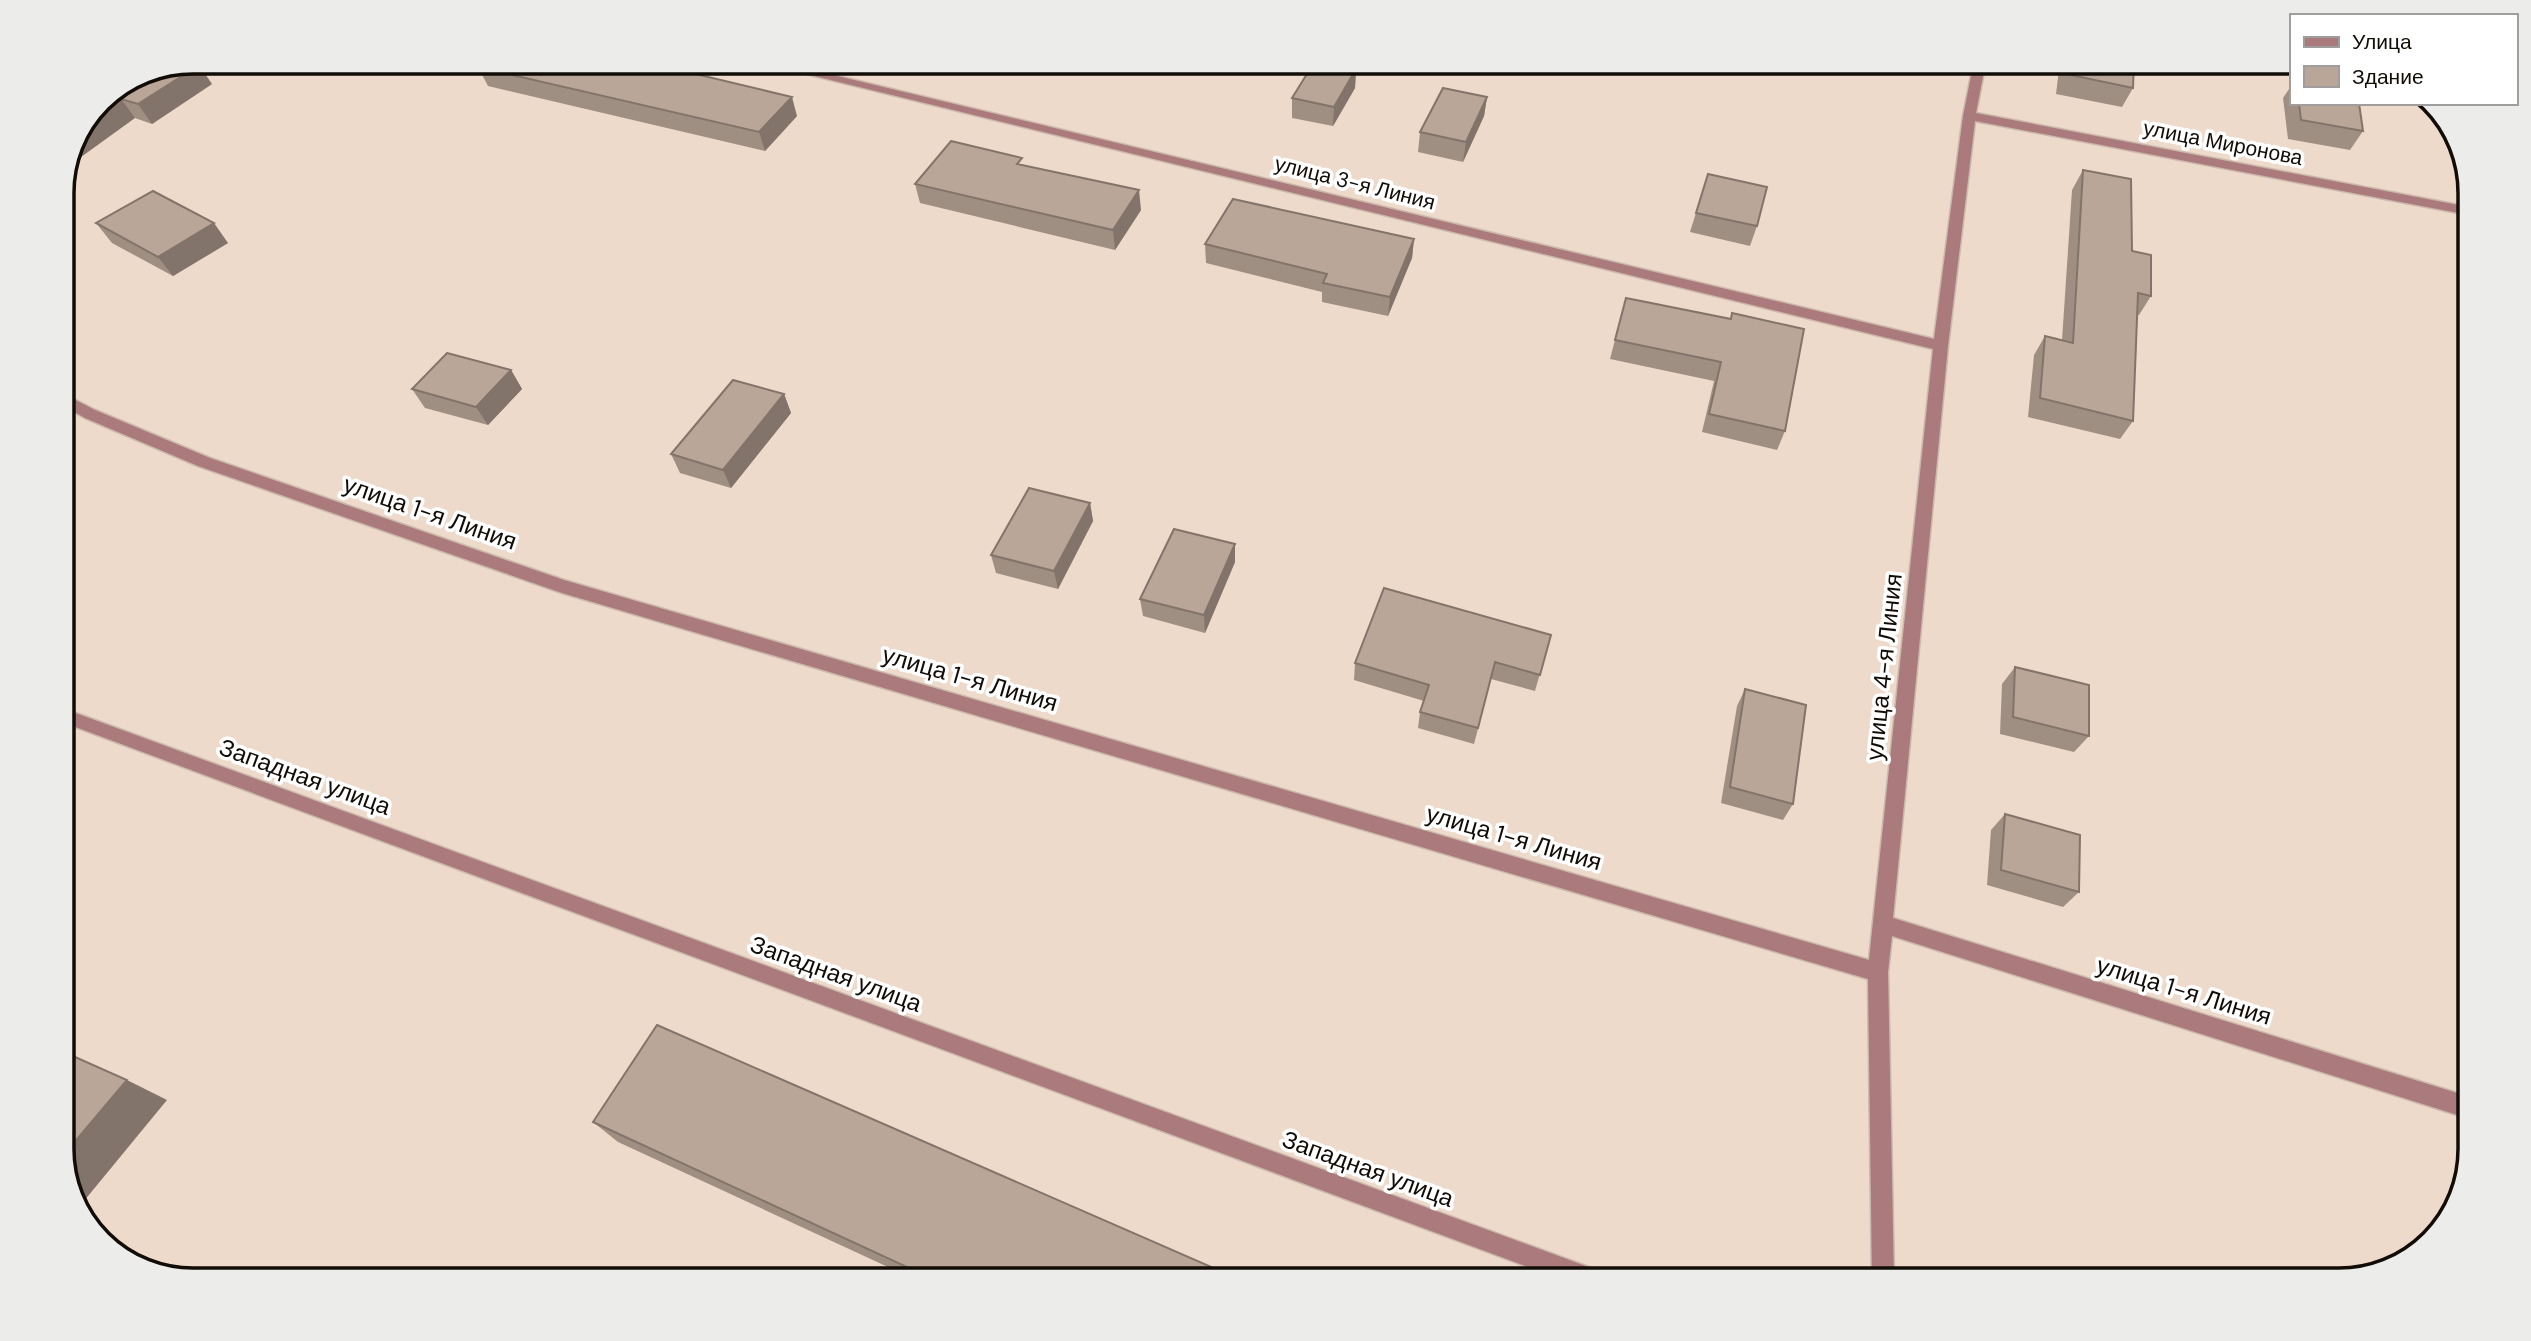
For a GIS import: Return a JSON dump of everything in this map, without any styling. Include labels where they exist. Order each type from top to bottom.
[{"type":"street","name":"улица 3-я Линия","points":[[813,74],[1941,346]]},
{"type":"street","name":"улица 4-я Линия","points":[[1883,1268],[1878,972],[1941,346],[1969,116],[1977,74]]},
{"type":"street","name":"улица Миронова","points":[[1969,116],[2457,209]]},
{"type":"street","name":"улица 1-я Линия","points":[[74,405],[204,462],[562,586],[1878,972]]},
{"type":"street","name":"Западная улица","points":[[74,719],[1561,1268]]},
{"type":"street","name":"улица 1-я Линия","points":[[1883,923],[2458,1104]]},
{"type":"building","points":[[508,74],[696,74],[792,97],[759,132]]},
{"type":"building","points":[[1307,74],[1353,74],[1334,107],[1292,98]]},
{"type":"building","points":[[2066,74],[2134,74],[2133,88]]},
{"type":"building","points":[[184,75],[138,104],[121,99],[108,108],[127,94],[147,83]]},
{"type":"building","points":[[1443,88],[1487,97],[1466,142],[1420,132]]},
{"type":"building","points":[[2299,105],[2359,105],[2363,131],[2301,120]]},
{"type":"building","points":[[951,141],[1022,158],[1017,164],[1139,190],[1113,230],[915,184]]},
{"type":"building","points":[[2083,170],[2131,179],[2132,251],[2151,255],[2151,296],[2138,293],[2133,421],[2040,398],[2045,336],[2073,343]]},
{"type":"building","points":[[1708,174],[1767,187],[1757,226],[1696,213]]},
{"type":"building","points":[[153,191],[214,223],[158,257],[96,223]]},
{"type":"building","points":[[1233,199],[1414,239],[1390,297],[1323,283],[1327,274],[1205,244]]},
{"type":"building","points":[[1626,298],[1731,319],[1732,313],[1804,329],[1785,431],[1709,414],[1721,362],[1615,340]]},
{"type":"building","points":[[447,353],[511,370],[476,407],[412,389]]},
{"type":"building","points":[[733,380],[784,394],[723,470],[671,454]]},
{"type":"building","points":[[1029,488],[1090,503],[1054,571],[991,555]]},
{"type":"building","points":[[1174,529],[1235,544],[1204,615],[1140,599]]},
{"type":"building","points":[[1384,588],[1551,635],[1540,675],[1495,662],[1478,728],[1420,712],[1429,685],[1355,663]]},
{"type":"building","points":[[2015,667],[2089,685],[2089,736],[2013,717]]},
{"type":"building","points":[[1745,689],[1806,705],[1793,804],[1730,787]]},
{"type":"building","points":[[2005,814],[2080,835],[2079,892],[2001,870]]},
{"type":"building","points":[[657,1025],[1214,1268],[909,1268],[593,1122]]},
{"type":"building","points":[[74,1058],[127,1080],[74,1143]]}]
